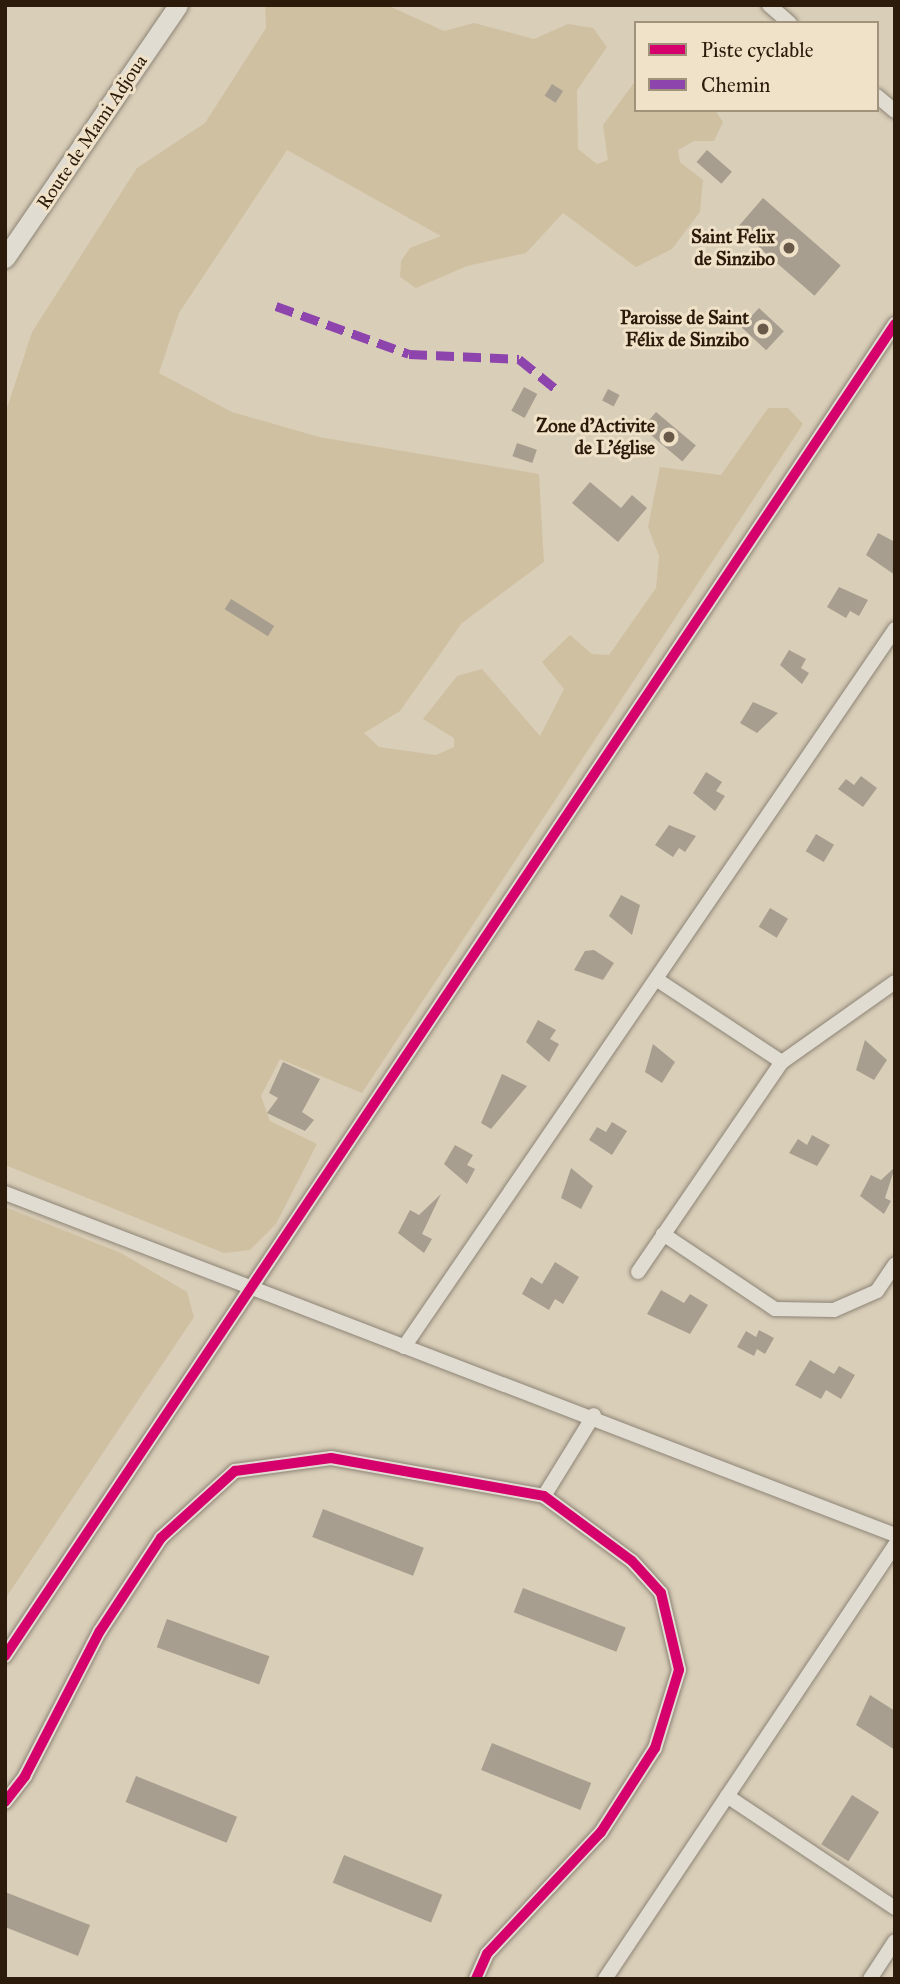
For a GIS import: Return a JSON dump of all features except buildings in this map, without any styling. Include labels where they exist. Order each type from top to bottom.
[{"type":"street","name":"Route de Mami Adjoua","points":[[5,258],[178,5]]},
{"type":"street","points":[[769,5],[788,21]]},
{"type":"street","points":[[879,98],[895,111]]},
{"type":"street","points":[[5,1656],[248,1285],[895,324]]},
{"type":"street","points":[[404,1347],[659,981],[895,629]]},
{"type":"street","points":[[659,981],[782,1062]]},
{"type":"street","points":[[638,1272],[782,1062],[895,982]]},
{"type":"street","points":[[5,1193],[404,1347],[594,1415],[895,1535]]},
{"type":"street","points":[[663,1234],[775,1308],[834,1310],[877,1291],[895,1264]]},
{"type":"street","points":[[544,1496],[594,1415]]},
{"type":"street","points":[[5,1802],[25,1776],[100,1631],[161,1538],[235,1471],[331,1458],[544,1496],[623,1553],[661,1593],[679,1670],[655,1748],[601,1832],[487,1954],[476,1979]]},
{"type":"street","points":[[605,1979],[895,1545]]},
{"type":"street","points":[[727,1796],[895,1908]]},
{"type":"street","points":[[870,1979],[895,1941]]},
{"type":"shaded area","points":[[265,5],[387,5],[444,31],[474,23],[534,39],[568,24],[593,28],[607,47],[577,90],[578,149],[597,164],[608,160],[603,125],[634,83],[634,112],[716,112],[723,122],[714,141],[694,141],[678,150],[680,162],[703,180],[700,212],[672,249],[636,267],[563,213],[526,253],[467,266],[416,288],[400,277],[401,261],[410,248],[441,236],[287,150],[179,313],[159,373],[232,412],[319,437],[539,474],[544,562],[462,623],[400,711],[364,733],[379,747],[436,755],[454,747],[454,738],[423,719],[457,676],[482,669],[540,736],[564,689],[542,662],[570,635],[592,654],[609,655],[656,588],[659,556],[648,527],[660,467],[721,475],[768,408],[788,408],[803,424],[362,1093],[280,1059],[261,1096],[270,1121],[317,1144],[276,1224],[250,1250],[224,1253],[5,1165],[5,414],[32,332],[137,168],[205,123],[266,28]]},
{"type":"shaded area","points":[[5,1207],[121,1253],[187,1292],[194,1317],[5,1599]]},
{"type":"marked path","points":[[276,306],[409,354],[519,359],[556,389]]},
{"type":"cycle path","points":[[5,1656],[895,324]]},
{"type":"cycle path","points":[[5,1802],[25,1776],[100,1631],[161,1538],[235,1471],[331,1458],[544,1496],[632,1561],[661,1593],[679,1670],[655,1748],[601,1832],[487,1954],[476,1979]]},
{"type":"place","name":"Saint Felix de Sinzibo","points":[[789,248]]},
{"type":"place","name":"Paroisse de Saint Félix de Sinzibo","points":[[763,329]]},
{"type":"place","name":"Zone d'Activite de L'église","points":[[669,437]]}]
